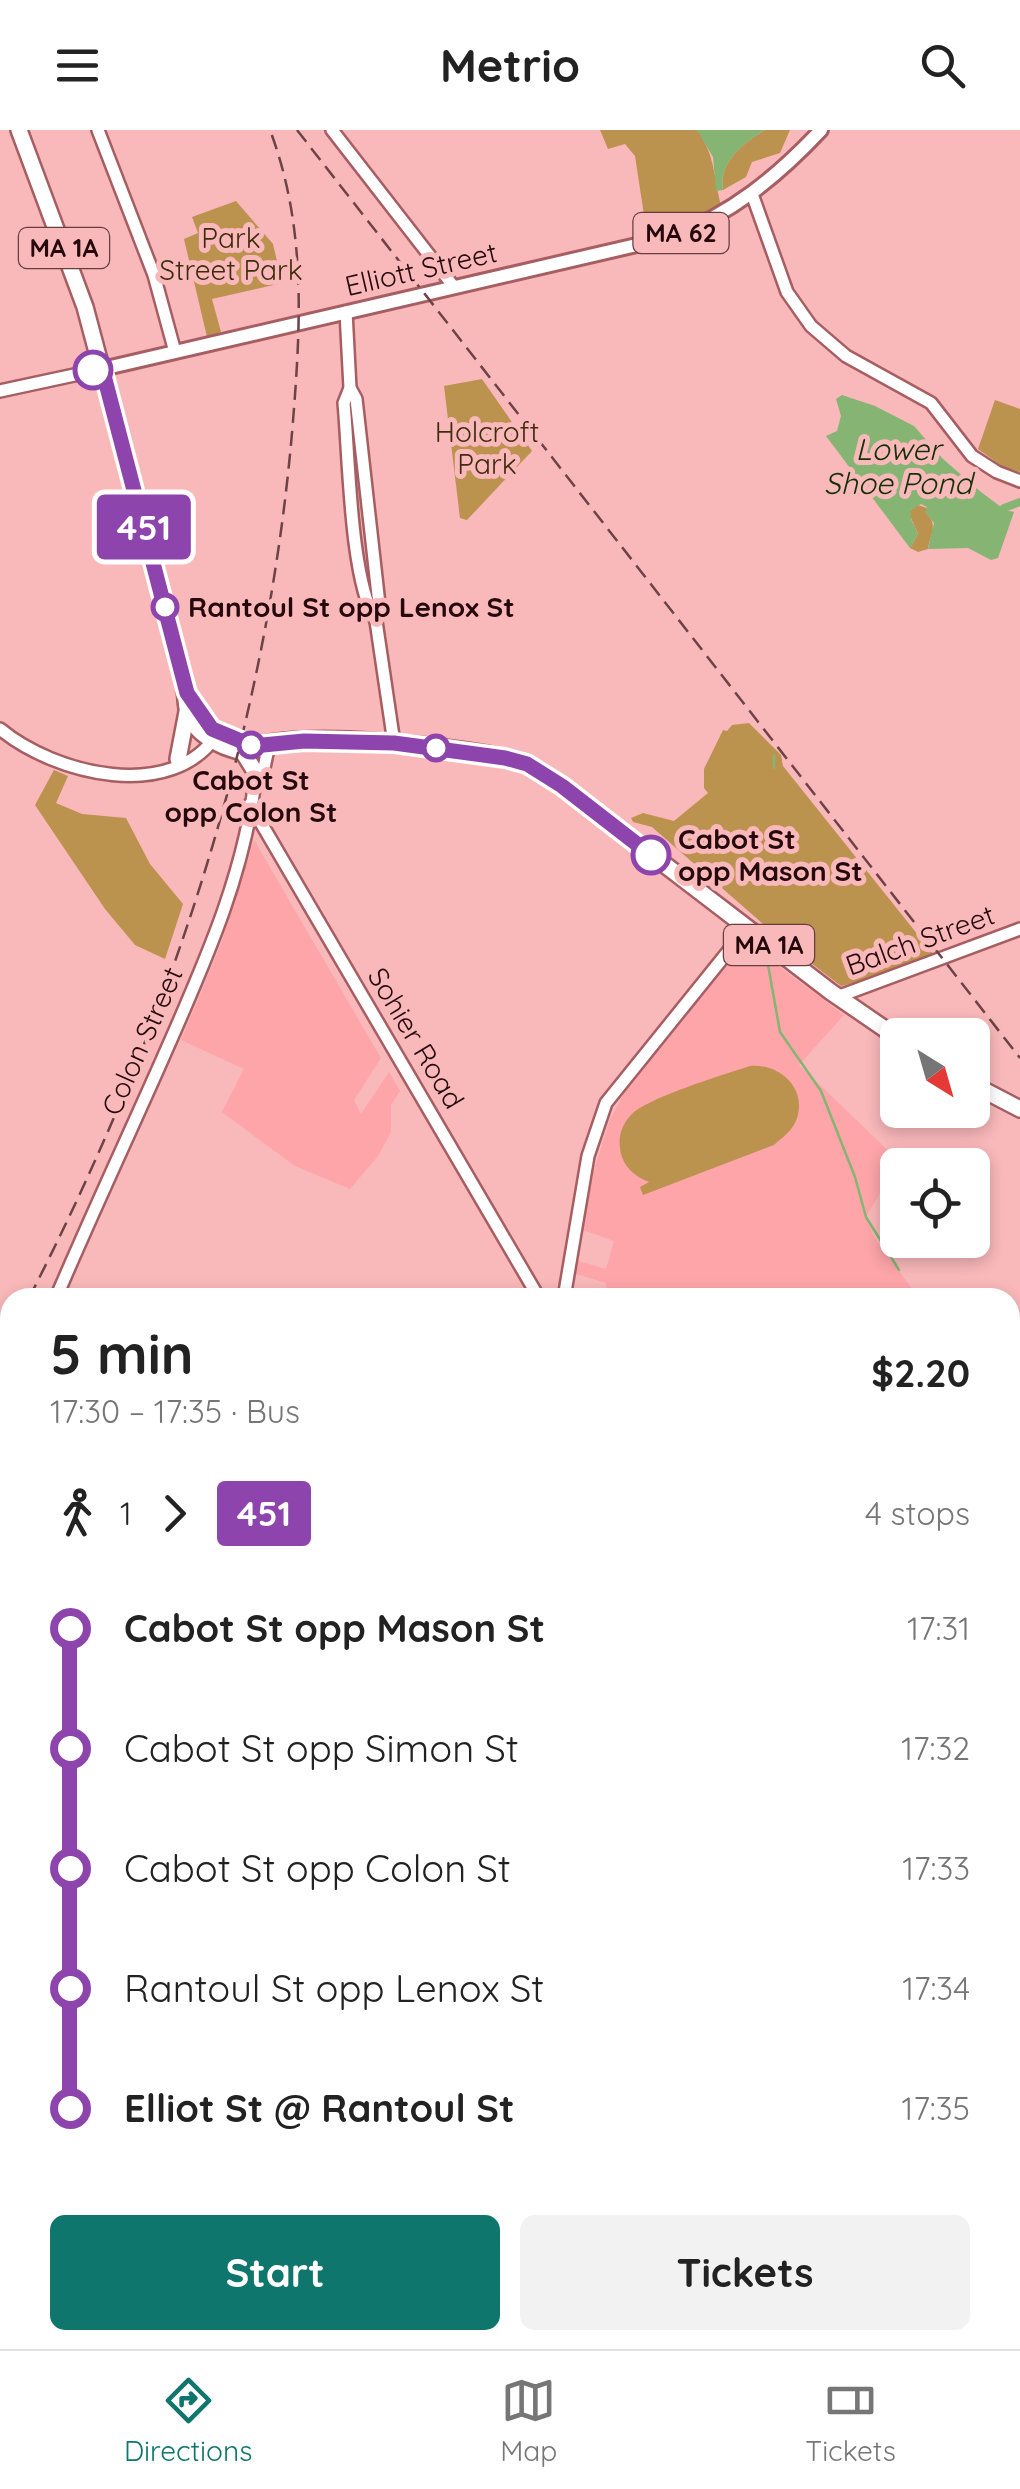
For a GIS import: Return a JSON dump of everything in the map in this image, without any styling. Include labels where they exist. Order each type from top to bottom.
[{"type":"highway","name":"MA 1A","points":[[19,130],[77,282],[102,368],[187,693],[188,712]]},
{"type":"highway","name":"MA 1A","points":[[187,693],[212,735],[255,747],[304,741],[394,743],[505,758],[533,767],[880,1026]]},
{"type":"highway","points":[[188,712],[212,735]]},
{"type":"highway","points":[[178,759],[188,712]]},
{"type":"highway","points":[[255,747],[256,773]]},
{"type":"highway","points":[[990,1093],[1020,1109]]},
{"type":"main road","points":[[98,130],[154,275],[174,352]]},
{"type":"main road","points":[[332,130],[454,287]]},
{"type":"main road","name":"Elliott Street","points":[[0,391],[670,237],[712,219],[752,194],[785,168],[821,130]]},
{"type":"main road","points":[[752,194],[787,292],[811,326],[846,356],[931,403],[972,456],[1020,481]]},
{"type":"main road","points":[[346,312],[350,388],[344,403],[356,546],[367,608],[376,621],[394,743]]},
{"type":"main road","points":[[0,729],[70,766],[94,772],[160,774],[198,756],[212,735]]},
{"type":"main road","points":[[148,773],[178,759],[212,735]]},
{"type":"main road","name":"Colon Street","points":[[251,801],[260,786],[255,747]]},
{"type":"main road","name":"Colon Street","points":[[60,1288],[198,978],[234,876],[256,773]]},
{"type":"main road","name":"Sohier Road","points":[[251,801],[533,1288]]},
{"type":"main road","points":[[564,1288],[588,1156],[606,1103],[747,928]]},
{"type":"main road","name":"Balch Street","points":[[838,997],[1020,930]]},
{"type":"shaded area","points":[[254,840],[381,1058],[354,1100],[361,1114],[389,1072],[400,1091],[391,1105],[391,1132],[378,1156],[350,1189],[295,1166],[222,1112],[244,1069],[181,1040],[221,944]]},
{"type":"shaded area","points":[[746,942],[844,1015],[799,1065],[885,1148],[880,1148],[880,1193],[866,1217],[880,1245],[880,1258],[889,1258],[911,1288],[606,1288],[606,1283],[576,1274],[578,1261],[606,1269],[614,1241],[583,1230],[593,1174],[609,1122],[623,1095]]},
{"type":"green space","points":[[600,130],[697,130],[711,160],[723,212],[671,237],[646,228],[635,156],[625,144],[608,149]]},
{"type":"green space","points":[[765,130],[790,130],[780,153],[752,162],[746,177],[723,190],[729,162]]},
{"type":"green space","name":"Park Street Park","points":[[236,201],[273,244],[282,283],[212,299],[221,332],[207,337],[184,239],[198,233],[192,217]]},
{"type":"green space","name":"Holcroft Park","points":[[482,379],[532,451],[467,520],[460,518],[444,386]]},
{"type":"green space","points":[[995,400],[1020,409],[1020,472],[1005,468],[978,449]]},
{"type":"green space","points":[[918,505],[927,508],[933,526],[928,549],[918,552],[910,548],[918,534],[911,510]]},
{"type":"green space","points":[[749,723],[781,755],[783,766],[934,955],[841,986],[785,943],[652,827],[633,822],[631,818],[643,813],[674,821],[708,793],[704,788],[704,769],[723,730]]},
{"type":"green space","points":[[54,770],[68,776],[56,803],[82,814],[126,818],[150,864],[183,904],[165,959],[135,945],[105,909],[35,805]]},
{"type":"green space","points":[[750,1066],[782,1074],[796,1090],[799,1111],[790,1130],[774,1145],[643,1195],[640,1187],[649,1182],[630,1170],[620,1148],[629,1117],[671,1093]]},
{"type":"water","points":[[697,130],[765,130],[735,154],[725,170],[723,190],[716,191],[713,157]]},
{"type":"water","name":"Lower Shoe Pond","points":[[842,395],[914,426],[943,459],[981,492],[1014,512],[998,558],[991,560],[968,548],[928,549],[934,523],[925,512],[927,507],[921,504],[911,510],[918,534],[910,548],[826,436],[837,431],[841,416],[836,399]]},
{"type":"waterway","points":[[1004,508],[1020,502]]},
{"type":"waterway","points":[[774,755],[774,768]]},
{"type":"waterway","points":[[767,959],[780,1032],[821,1091],[855,1177],[866,1217],[899,1270]]},
{"type":"railway","points":[[34,1288],[80,1194],[168,981],[205,872],[236,762],[261,650],[280,536],[293,421],[299,310],[290,202],[270,130]]},
{"type":"railway","points":[[297,130],[1020,1058]]},
{"type":"bus line","name":"451","points":[[93,370],[102,368],[187,693],[212,729],[253,746],[304,741],[394,743],[520,762],[562,786],[651,855]]},
{"type":"place","name":"Rantoul St opp Lenox St","points":[[165,607]]},
{"type":"place","name":"Cabot St opp Colon St","points":[[251,745]]},
{"type":"place","name":"Cabot St opp Mason St","points":[[651,855]]}]
